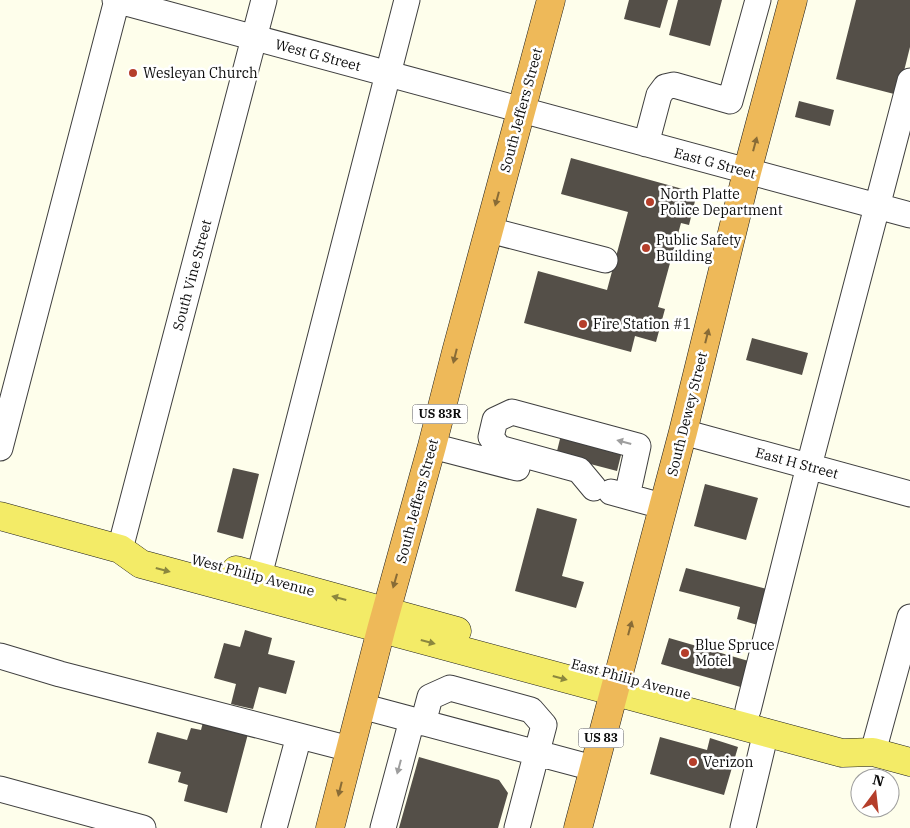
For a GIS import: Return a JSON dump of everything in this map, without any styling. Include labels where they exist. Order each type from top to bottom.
[{"type":"highway","name":"South Jeffers Street","points":[[330,828],[361,706],[551,0]]},
{"type":"highway","name":"South Dewey Street","points":[[578,828],[683,432],[747,172],[793,0]]},
{"type":"main road","name":"West Philip Avenue","points":[[0,516],[120,549],[141,564],[384,620]]},
{"type":"main road","name":"West Philip Avenue","points":[[120,549],[144,546],[259,576],[384,620]]},
{"type":"main road","name":"East Philip Avenue","points":[[384,620],[615,684],[766,732],[842,752],[874,752],[910,762]]},
{"type":"main road","name":"East Philip Avenue","points":[[615,684],[748,710],[850,737],[874,752]]},
{"type":"street","name":"West G Street","points":[[117,0],[521,110]]},
{"type":"street","points":[[0,448],[117,0]]},
{"type":"street","name":"South Vine Street","points":[[120,549],[264,0]]},
{"type":"street","points":[[259,576],[407,0]]},
{"type":"street","points":[[730,101],[758,0]]},
{"type":"street","points":[[748,710],[809,466],[910,81]]},
{"type":"street","points":[[646,144],[659,95],[665,87],[674,85],[764,110]]},
{"type":"street","name":"East G Street","points":[[521,110],[910,215]]},
{"type":"street","points":[[489,230],[606,260]]},
{"type":"street","points":[[594,488],[579,470],[499,448],[490,437],[495,420],[512,412],[638,446],[627,496]]},
{"type":"street","name":"East H Street","points":[[683,432],[910,494]]},
{"type":"street","points":[[432,446],[662,506]]},
{"type":"street","points":[[874,752],[910,617]]},
{"type":"street","points":[[0,656],[60,674],[350,749]]},
{"type":"street","points":[[383,828],[417,721],[430,697],[450,688],[531,710],[544,725],[517,828]]},
{"type":"street","points":[[361,706],[593,768]]},
{"type":"street","points":[[743,828],[766,732]]},
{"type":"street","points":[[274,828],[299,736]]},
{"type":"street","points":[[0,789],[143,828]]},
{"type":"building","points":[[629,0],[668,0],[660,28],[624,19]]},
{"type":"building","points":[[678,0],[722,0],[710,46],[669,35]]},
{"type":"building","points":[[856,0],[910,0],[910,47],[898,95],[836,79]]},
{"type":"building","points":[[799,101],[834,110],[830,126],[795,117]]},
{"type":"building","name":"Public Safety Building","points":[[571,158],[697,193],[689,225],[681,223],[658,307],[665,309],[656,342],[635,336],[631,352],[524,323],[538,271],[607,290],[628,212],[561,194]]},
{"type":"building","points":[[752,338],[808,353],[802,375],[746,360]]},
{"type":"building","points":[[562,431],[623,447],[617,471],[556,455]]},
{"type":"building","points":[[233,468],[259,474],[243,539],[217,532]]},
{"type":"building","points":[[705,484],[758,498],[746,540],[694,526]]},
{"type":"building","points":[[537,508],[577,519],[562,576],[584,582],[576,608],[515,591]]},
{"type":"building","points":[[686,568],[771,590],[761,626],[737,619],[740,607],[679,591]]},
{"type":"building","points":[[245,630],[272,638],[268,654],[295,661],[286,694],[259,687],[253,709],[231,704],[236,684],[214,678],[224,643],[240,647]]},
{"type":"building","points":[[669,638],[752,662],[744,688],[661,664]]},
{"type":"building","points":[[204,718],[249,730],[227,813],[184,801],[188,785],[178,782],[181,772],[148,763],[157,732],[187,740],[191,728],[201,730]]},
{"type":"building","name":"Verizon","points":[[660,737],[707,750],[710,738],[738,747],[724,795],[650,774]]},
{"type":"building","points":[[419,757],[499,780],[508,793],[498,828],[399,828]]},
{"type":"place","name":"Wesleyan Church","points":[[133,73]]},
{"type":"place","name":"North Platte Police Department","points":[[650,202]]},
{"type":"place","name":"Public Safety Building","points":[[646,248]]},
{"type":"place","name":"Fire Station #1","points":[[583,324]]},
{"type":"place","name":"Blue Spruce Motel","points":[[685,653]]},
{"type":"place","name":"Verizon","points":[[693,762]]}]
